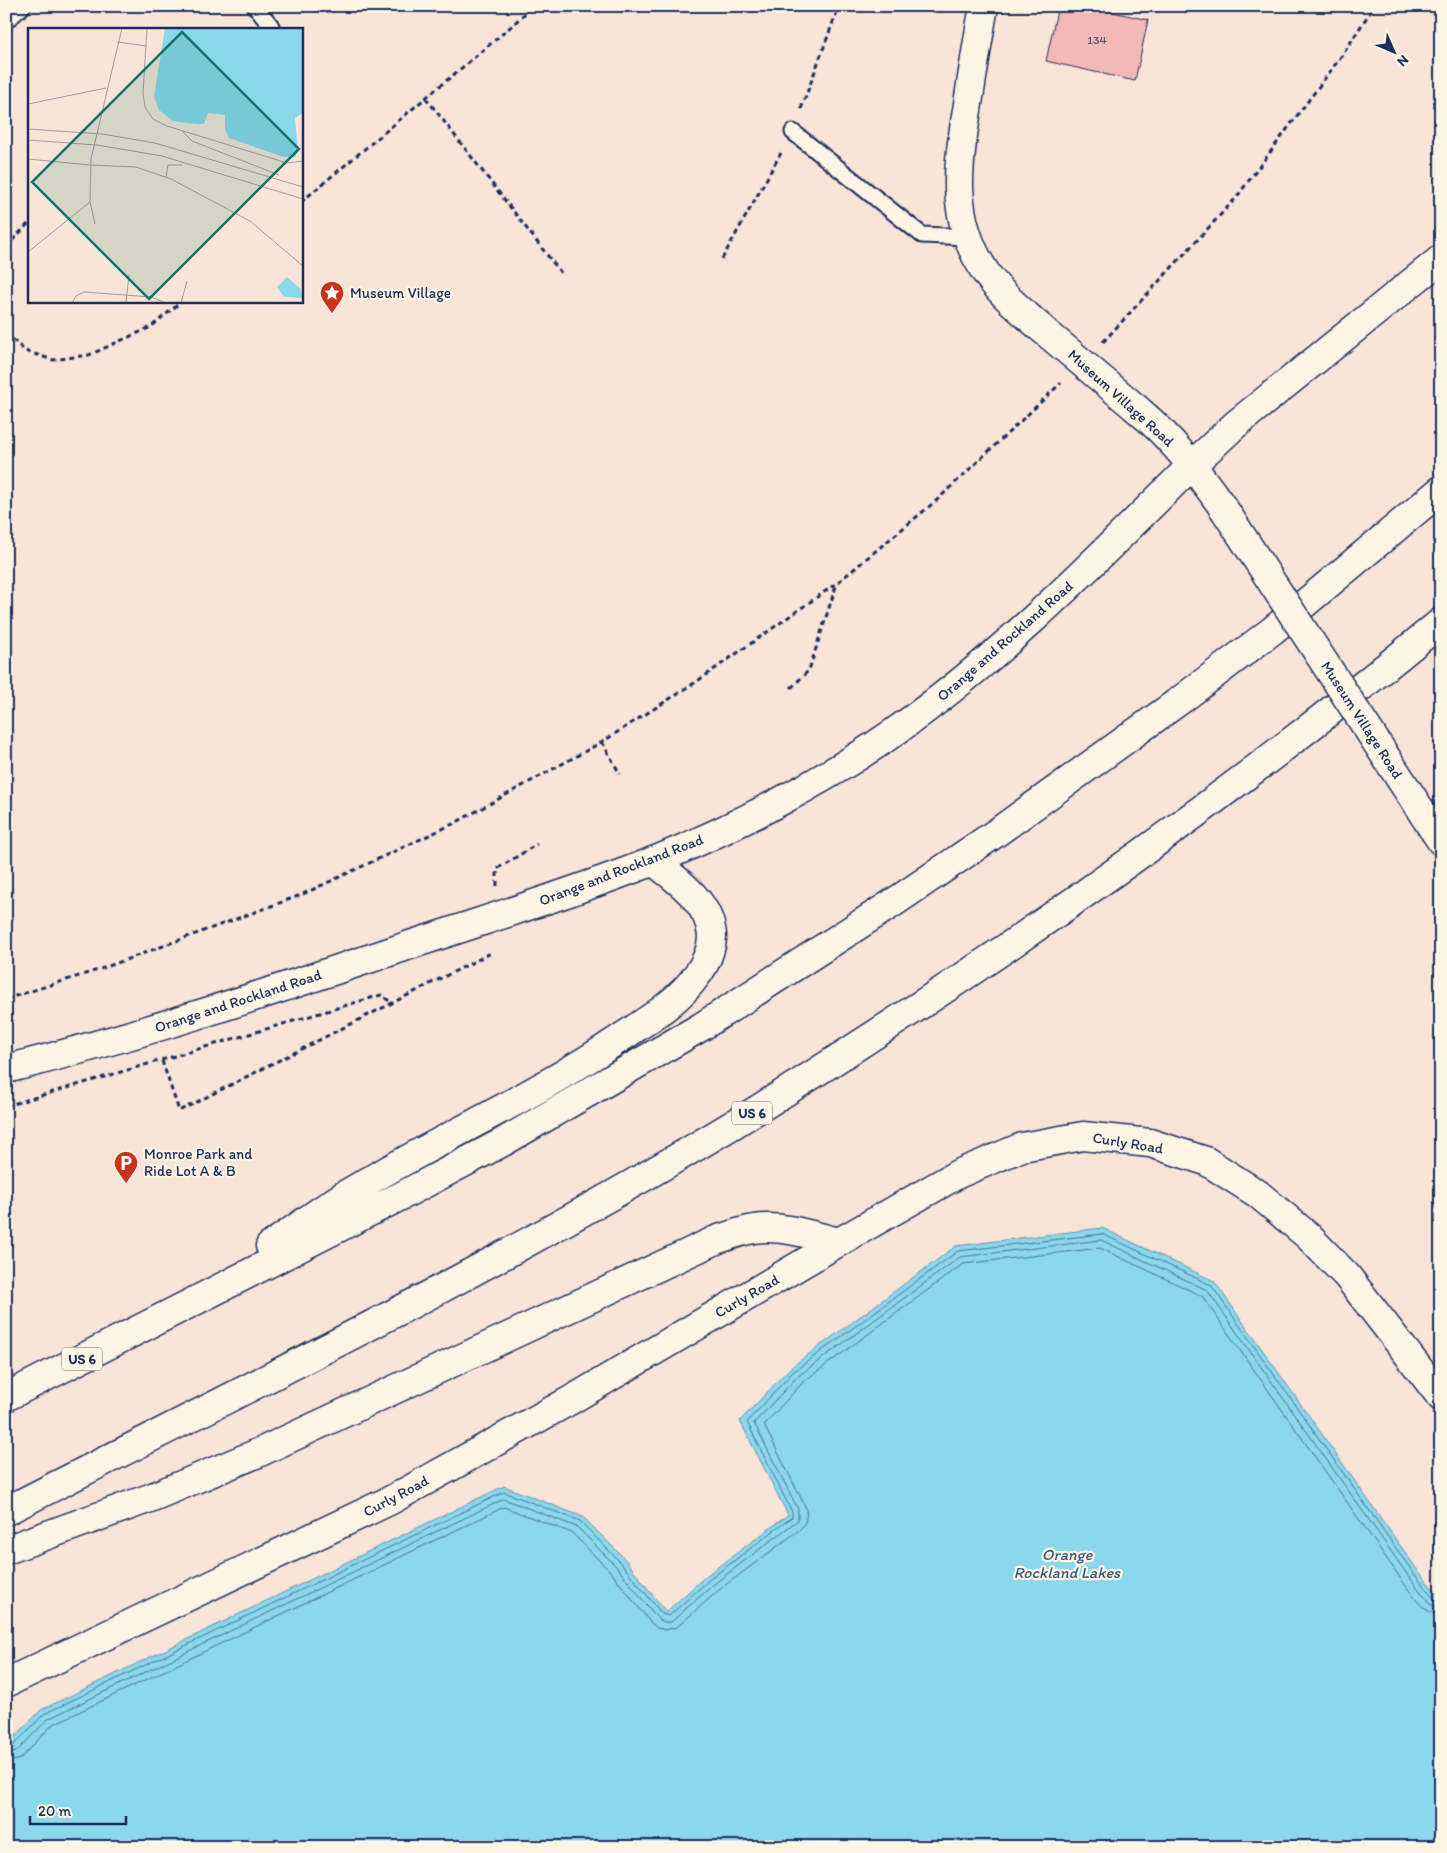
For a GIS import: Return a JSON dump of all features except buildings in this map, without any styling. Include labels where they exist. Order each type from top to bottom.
[{"type":"main road","name":"Museum Village Road","points":[[984,6],[958,172],[961,216],[975,255],[1007,298],[1158,426],[1192,465],[1224,509],[1436,833]]},
{"type":"main road","name":"Orange and Rockland Road","points":[[6,1069],[98,1044],[251,998],[554,897],[653,861],[718,832],[848,762],[933,704],[974,672],[1037,615],[1235,425],[1441,259]]},
{"type":"main road","name":"US 6","points":[[6,1397],[158,1321],[502,1142],[701,1026],[803,962],[996,833],[1182,699],[1273,630],[1441,490]]},
{"type":"main road","name":"US 6","points":[[6,1511],[434,1293],[734,1124],[929,1000],[1115,872],[1215,800],[1308,729],[1441,622]]},
{"type":"main road","points":[[158,1321],[354,1190],[496,1113],[602,1051],[662,1009],[682,991],[697,975],[710,948],[712,936],[709,922],[704,910],[695,897],[653,861]]},
{"type":"main road","name":"Curly Road","points":[[6,1683],[391,1500],[571,1400],[838,1242],[958,1174],[1022,1147],[1083,1136],[1150,1143],[1206,1161],[1258,1194],[1308,1236],[1347,1276],[1441,1397]]},
{"type":"main road","points":[[6,1550],[150,1498],[249,1456],[716,1240],[752,1229],[775,1228],[796,1231],[838,1242]]},
{"type":"lane","points":[[6,20],[24,6]]},
{"type":"lane","points":[[255,6],[271,26]]},
{"type":"lane","points":[[793,132],[922,235],[968,237]]},
{"type":"path","points":[[302,201],[507,30],[533,6]]},
{"type":"path","points":[[1098,347],[1236,198],[1342,54],[1374,6]]},
{"type":"path","points":[[426,98],[561,273]]},
{"type":"path","points":[[6,248],[28,224]]},
{"type":"path","points":[[6,333],[25,351],[53,360],[88,355],[151,327],[181,302]]},
{"type":"path","points":[[6,999],[98,970],[301,894],[454,824],[602,742],[696,682],[837,583],[937,500],[1063,381]]},
{"type":"path","points":[[792,688],[809,670],[837,583]]},
{"type":"path","points":[[602,742],[620,774]]},
{"type":"path","points":[[497,888],[497,869],[537,844]]},
{"type":"path","points":[[162,1060],[179,1111],[501,948]]},
{"type":"path","points":[[6,1106],[381,996],[393,1003]]},
{"type":"water","name":"Orange Rockland Lakes","points":[[1102,1228],[1214,1281],[1416,1568],[1441,1599],[1441,1847],[20,1847],[6,1837],[6,1746],[41,1710],[504,1486],[583,1517],[624,1558],[666,1612],[707,1575],[788,1515],[740,1421],[790,1368],[956,1246]]},
{"type":"place","name":"Museum Village","points":[[332,314]]},
{"type":"place","name":"Monroe Park and Ride Lot A & B","points":[[126,1184]]}]
